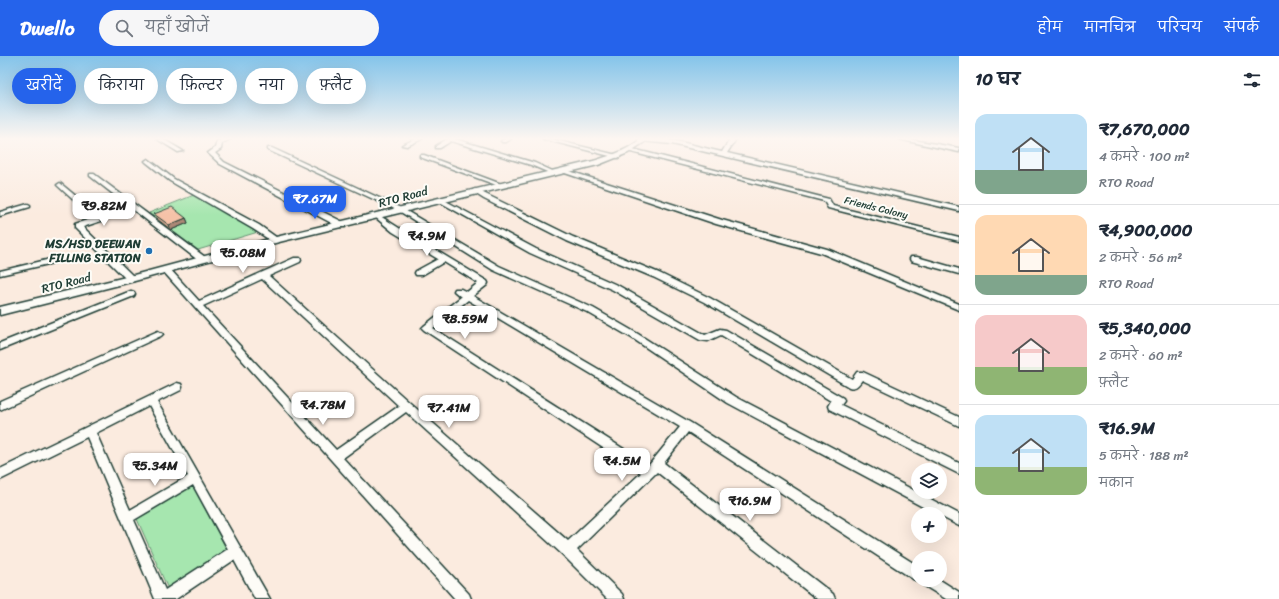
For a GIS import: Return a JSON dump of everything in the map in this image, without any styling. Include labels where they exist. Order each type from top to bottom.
[{"type":"street","points":[[152,164],[172,180],[256,227],[276,240]]},
{"type":"street","points":[[225,164],[342,225]]},
{"type":"street","points":[[303,164],[401,210],[496,268],[590,310],[635,336],[732,400],[959,520]]},
{"type":"street","points":[[445,164],[501,185]]},
{"type":"street","points":[[534,164],[554,173]]},
{"type":"street","name":"RTO Road","points":[[0,311],[166,270],[276,240],[590,164]]},
{"type":"street","name":"Friends Colony","points":[[686,164],[827,200],[830,207],[959,239]]},
{"type":"street","points":[[764,164],[959,209]]},
{"type":"street","points":[[564,171],[719,222],[824,250],[959,307]]},
{"type":"street","points":[[92,175],[202,259]]},
{"type":"street","points":[[60,185],[98,220],[78,226],[131,279]]},
{"type":"street","points":[[475,191],[486,198],[570,239],[656,275],[707,300],[853,384],[860,375],[959,422]]},
{"type":"street","points":[[440,200],[533,251],[616,288],[703,338],[709,338],[718,332],[723,332],[839,401],[834,406],[959,469]]},
{"type":"street","points":[[0,214],[28,206]]},
{"type":"street","points":[[377,216],[396,230],[484,283],[427,328],[653,468],[828,599]]},
{"type":"street","points":[[0,273],[59,259]]},
{"type":"street","points":[[419,273],[444,259]]},
{"type":"street","points":[[914,259],[959,272]]},
{"type":"street","points":[[197,305],[297,260]]},
{"type":"street","points":[[166,270],[464,599]]},
{"type":"street","points":[[264,276],[406,406],[568,550],[617,599]]},
{"type":"street","points":[[458,291],[687,426],[911,570]]},
{"type":"street","points":[[0,347],[131,294]]},
{"type":"street","points":[[0,406],[158,334]]},
{"type":"street","points":[[0,475],[177,387]]},
{"type":"street","points":[[151,400],[263,599]]},
{"type":"street","points":[[336,457],[406,406]]},
{"type":"street","points":[[568,550],[653,468],[687,426]]},
{"type":"street","points":[[89,430],[163,599],[236,551]]},
{"type":"street","points":[[127,518],[195,478]]},
{"type":"street","points":[[939,587],[958,599]]},
{"type":"green space","points":[[194,195],[258,232],[198,250],[171,230],[188,222],[157,219],[149,213]]},
{"type":"green space","points":[[193,486],[227,550],[168,589],[137,519]]},
{"type":"building","points":[[172,207],[186,218],[169,225],[154,214]]},
{"type":"place","name":"MS/HSD DEEWAN FILLING STATION","points":[[149,251]]}]
